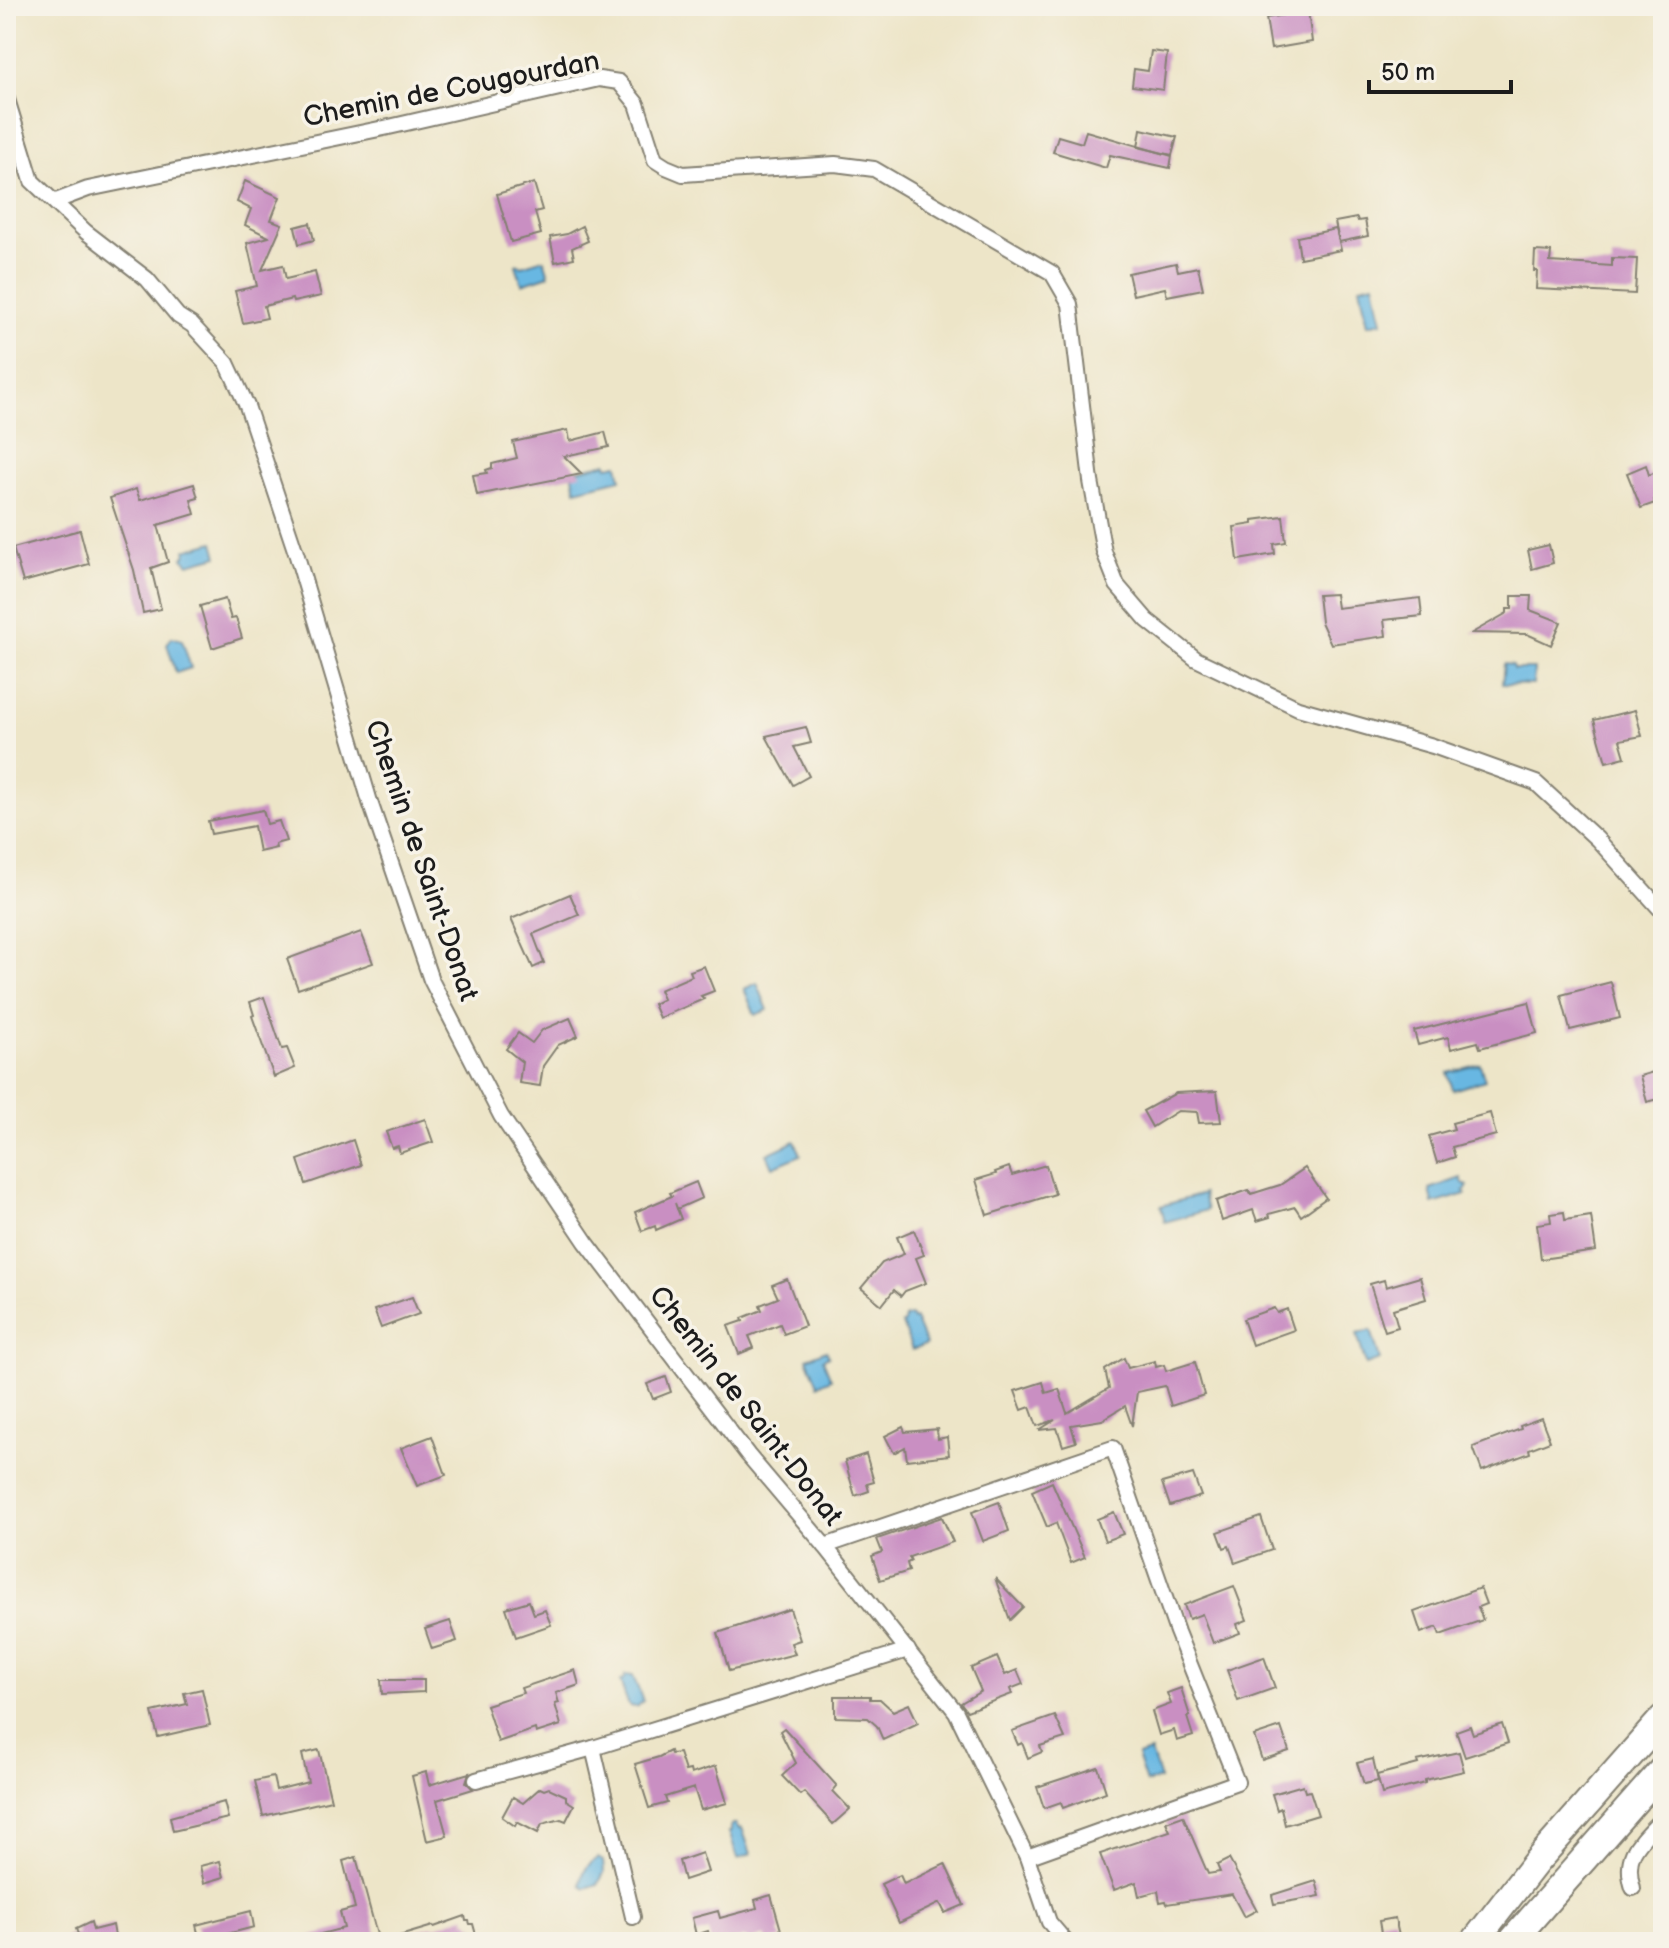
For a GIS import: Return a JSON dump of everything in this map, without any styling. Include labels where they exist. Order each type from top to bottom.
[{"type":"highway","points":[[1461,1942],[1663,1718]]},
{"type":"highway","points":[[1511,1942],[1663,1769]]},
{"type":"highway","points":[[1521,1942],[1608,1830]]},
{"type":"highway","points":[[1474,1942],[1536,1862]]},
{"type":"street","name":"Chemin de Cougourdan","points":[[56,201],[88,189],[389,127],[599,79],[619,82],[637,104],[655,160],[683,174],[835,164],[874,169],[1052,273],[1070,304],[1091,481],[1104,552],[1117,585],[1147,620],[1196,659],[1298,708],[1433,746],[1536,783],[1597,839],[1663,912]]},
{"type":"street","name":"Chemin de Saint-Donat","points":[[6,96],[32,181],[86,232],[147,279],[178,316],[192,325],[227,363],[247,406],[297,556],[370,802],[431,980],[501,1116],[586,1242],[748,1455],[825,1546],[956,1712],[1027,1857],[1049,1922],[1066,1942]]},
{"type":"street","points":[[825,1546],[1113,1448],[1177,1632],[1237,1782],[1027,1857]]},
{"type":"street","points":[[476,1780],[593,1748],[908,1650]]},
{"type":"street","points":[[593,1748],[633,1917]]},
{"type":"street","points":[[1633,1888],[1628,1873],[1633,1849],[1663,1817]]},
{"type":"water","points":[[544,259],[549,275],[522,284],[516,265]]},
{"type":"water","points":[[1374,283],[1382,322],[1368,325],[1360,286]]},
{"type":"water","points":[[607,463],[608,466],[618,464],[621,479],[576,490],[573,476],[578,470]]},
{"type":"water","points":[[214,542],[218,556],[189,564],[183,558],[185,550]]},
{"type":"water","points":[[172,637],[182,640],[191,668],[176,673],[167,644]]},
{"type":"water","points":[[1504,664],[1512,665],[1513,669],[1534,669],[1533,685],[1502,684]]},
{"type":"water","points":[[757,983],[768,1010],[755,1015],[744,989]]},
{"type":"water","points":[[1480,1064],[1485,1080],[1453,1090],[1448,1073]]},
{"type":"water","points":[[795,1141],[801,1155],[773,1167],[767,1154]]},
{"type":"water","points":[[1461,1178],[1468,1186],[1464,1191],[1466,1194],[1433,1204],[1430,1189]]},
{"type":"water","points":[[1203,1194],[1207,1210],[1165,1222],[1161,1206]]},
{"type":"water","points":[[905,1317],[915,1319],[926,1345],[912,1350],[902,1324]]},
{"type":"water","points":[[1371,1330],[1380,1360],[1366,1365],[1357,1334]]},
{"type":"water","points":[[826,1350],[829,1356],[823,1359],[831,1379],[818,1385],[807,1358]]},
{"type":"water","points":[[625,1675],[633,1676],[643,1701],[637,1707],[629,1706],[620,1681]]},
{"type":"water","points":[[1151,1752],[1160,1779],[1146,1783],[1137,1756]]},
{"type":"water","points":[[733,1824],[742,1828],[751,1854],[738,1859],[729,1832]]},
{"type":"water","points":[[598,1858],[603,1861],[604,1873],[598,1884],[586,1888],[581,1885],[584,1873]]},
{"type":"building","points":[[1308,11],[1312,42],[1271,49],[1266,18]]},
{"type":"building","points":[[1151,51],[1167,53],[1163,90],[1132,86],[1134,69],[1148,71]]},
{"type":"building","points":[[1141,129],[1177,137],[1172,155],[1138,147]]},
{"type":"building","points":[[1086,131],[1172,156],[1170,168],[1110,155],[1106,168],[1053,152],[1058,136],[1082,143]]},
{"type":"building","points":[[245,181],[280,197],[271,220],[282,224],[262,270],[283,265],[286,279],[315,272],[321,296],[264,306],[267,318],[243,323],[235,291],[257,286],[247,243],[269,237],[245,225],[251,209],[237,202]]},
{"type":"building","points":[[534,183],[542,210],[535,212],[541,234],[511,242],[497,194]]},
{"type":"building","points":[[1357,218],[1358,221],[1365,220],[1368,236],[1339,242],[1335,222]]},
{"type":"building","points":[[310,223],[314,240],[299,244],[295,227]]},
{"type":"building","points":[[582,226],[588,241],[572,248],[574,258],[555,262],[550,237],[567,234]]},
{"type":"building","points":[[1336,229],[1341,250],[1300,258],[1297,237]]},
{"type":"building","points":[[1535,251],[1551,252],[1550,262],[1612,266],[1612,258],[1637,259],[1635,294],[1536,289]]},
{"type":"building","points":[[1176,263],[1178,271],[1198,267],[1203,289],[1167,296],[1165,288],[1133,295],[1128,273]]},
{"type":"building","points":[[568,430],[570,441],[605,432],[609,447],[564,456],[582,474],[477,495],[473,475],[487,473],[492,464],[517,458],[513,442]]},
{"type":"building","points":[[1646,465],[1649,475],[1663,469],[1663,496],[1641,508],[1627,473]]},
{"type":"building","points":[[194,484],[198,498],[191,500],[195,514],[158,525],[168,562],[151,568],[161,609],[143,613],[134,570],[110,498],[136,489],[140,500]]},
{"type":"building","points":[[1283,516],[1286,542],[1274,544],[1275,554],[1238,560],[1234,527],[1253,524],[1253,520]]},
{"type":"building","points":[[80,530],[89,564],[23,582],[13,548]]},
{"type":"building","points":[[1549,545],[1553,563],[1532,569],[1528,550]]},
{"type":"building","points":[[1335,594],[1337,608],[1420,598],[1422,616],[1384,620],[1386,636],[1331,644],[1321,622],[1318,595]]},
{"type":"building","points":[[1512,596],[1531,596],[1530,610],[1561,622],[1551,645],[1527,634],[1472,633],[1507,613],[1507,609],[1512,609]]},
{"type":"building","points":[[225,599],[231,619],[236,618],[242,638],[212,648],[200,606]]},
{"type":"building","points":[[1635,710],[1642,736],[1620,740],[1625,757],[1606,762],[1594,720]]},
{"type":"building","points":[[806,727],[811,743],[794,747],[809,776],[793,785],[766,736]]},
{"type":"building","points":[[263,810],[267,824],[279,821],[286,841],[275,844],[276,848],[259,852],[254,826],[211,834],[208,821]]},
{"type":"building","points":[[570,894],[579,915],[533,934],[544,963],[533,968],[511,919]]},
{"type":"building","points":[[361,932],[373,963],[298,989],[287,959]]},
{"type":"building","points":[[704,966],[714,991],[701,996],[704,999],[659,1018],[653,1004],[663,999],[659,990],[692,976],[690,971]]},
{"type":"building","points":[[1611,982],[1620,1018],[1570,1030],[1561,995]]},
{"type":"building","points":[[264,997],[282,1049],[287,1048],[295,1068],[274,1077],[250,1002]]},
{"type":"building","points":[[1529,1002],[1537,1033],[1480,1048],[1478,1042],[1451,1049],[1448,1037],[1418,1045],[1414,1031]]},
{"type":"building","points":[[570,1018],[578,1036],[558,1045],[543,1066],[540,1086],[519,1083],[522,1062],[506,1049],[518,1033],[532,1043],[542,1030]]},
{"type":"building","points":[[1663,1069],[1663,1098],[1647,1102],[1640,1076]]},
{"type":"building","points":[[1217,1091],[1221,1122],[1199,1123],[1197,1112],[1178,1111],[1152,1127],[1143,1111],[1176,1093]]},
{"type":"building","points":[[1490,1113],[1496,1135],[1452,1147],[1455,1157],[1437,1163],[1429,1136],[1454,1129],[1452,1123]]},
{"type":"building","points":[[425,1119],[433,1142],[400,1153],[398,1146],[392,1148],[386,1132]]},
{"type":"building","points":[[353,1140],[361,1165],[306,1184],[298,1160]]},
{"type":"building","points":[[1046,1165],[1055,1194],[987,1215],[976,1180],[1009,1167],[1012,1175]]},
{"type":"building","points":[[1305,1168],[1326,1198],[1301,1216],[1295,1207],[1269,1214],[1270,1217],[1257,1221],[1253,1210],[1222,1221],[1216,1201],[1249,1190],[1251,1194],[1280,1185]]},
{"type":"building","points":[[696,1182],[702,1198],[677,1209],[681,1219],[656,1230],[655,1226],[642,1231],[635,1212]]},
{"type":"building","points":[[1564,1212],[1565,1220],[1591,1216],[1596,1251],[1541,1259],[1537,1224],[1551,1222],[1550,1214]]},
{"type":"building","points":[[914,1230],[924,1255],[916,1258],[926,1283],[905,1291],[901,1296],[894,1290],[882,1305],[861,1288],[882,1263],[904,1254],[897,1237]]},
{"type":"building","points":[[1420,1277],[1426,1299],[1393,1309],[1398,1327],[1385,1331],[1370,1284],[1384,1280],[1386,1287]]},
{"type":"building","points":[[787,1279],[805,1326],[784,1334],[780,1324],[749,1336],[754,1348],[739,1354],[728,1326],[743,1321],[742,1318],[762,1310],[760,1305],[778,1298],[772,1285]]},
{"type":"building","points":[[412,1297],[419,1314],[381,1328],[374,1310]]},
{"type":"building","points":[[1274,1308],[1277,1313],[1287,1309],[1294,1330],[1252,1345],[1243,1319]]},
{"type":"building","points":[[1124,1358],[1128,1368],[1155,1361],[1156,1367],[1164,1365],[1166,1371],[1195,1362],[1204,1395],[1171,1406],[1165,1386],[1137,1392],[1132,1426],[1125,1406],[1102,1420],[1071,1425],[1076,1442],[1063,1446],[1057,1428],[1039,1430],[1055,1420],[1037,1426],[1030,1407],[1022,1410],[1015,1391],[1043,1382],[1046,1393],[1059,1389],[1067,1413],[1109,1388],[1105,1370]]},
{"type":"building","points":[[666,1377],[671,1392],[653,1399],[647,1384]]},
{"type":"building","points":[[1541,1418],[1550,1441],[1529,1449],[1530,1453],[1482,1471],[1473,1447]]},
{"type":"building","points":[[903,1427],[905,1432],[939,1429],[938,1439],[947,1437],[949,1455],[907,1460],[905,1447],[894,1453],[885,1436]]},
{"type":"building","points":[[432,1436],[446,1475],[417,1486],[401,1448]]},
{"type":"building","points":[[866,1454],[874,1482],[867,1484],[869,1491],[855,1496],[845,1461]]},
{"type":"building","points":[[1193,1474],[1201,1496],[1170,1506],[1162,1483]]},
{"type":"building","points":[[1052,1482],[1085,1557],[1071,1563],[1056,1523],[1047,1527],[1032,1491]]},
{"type":"building","points":[[999,1502],[1009,1531],[983,1541],[972,1512]]},
{"type":"building","points":[[1114,1512],[1123,1534],[1105,1541],[1097,1519]]},
{"type":"building","points":[[942,1517],[953,1542],[909,1557],[909,1571],[880,1580],[872,1556],[882,1552],[877,1539]]},
{"type":"building","points":[[1261,1517],[1272,1550],[1235,1563],[1229,1546],[1224,1548],[1218,1532]]},
{"type":"building","points":[[995,1578],[1023,1607],[1010,1620]]},
{"type":"building","points":[[1234,1586],[1247,1620],[1237,1624],[1240,1633],[1213,1643],[1202,1614],[1189,1619],[1184,1605]]},
{"type":"building","points":[[1480,1588],[1486,1604],[1478,1607],[1483,1620],[1440,1635],[1437,1627],[1421,1633],[1414,1612]]},
{"type":"building","points":[[529,1601],[534,1614],[545,1610],[551,1625],[516,1637],[506,1608]]},
{"type":"building","points":[[790,1609],[800,1640],[791,1643],[795,1654],[729,1671],[718,1633]]},
{"type":"building","points":[[450,1621],[457,1641],[432,1649],[425,1629]]},
{"type":"building","points":[[997,1657],[1005,1675],[1017,1670],[1023,1684],[1010,1689],[1012,1694],[967,1711],[961,1703],[981,1691],[971,1668]]},
{"type":"building","points":[[1264,1657],[1275,1688],[1238,1701],[1227,1670]]},
{"type":"building","points":[[575,1670],[579,1685],[556,1693],[559,1703],[555,1704],[561,1725],[536,1733],[535,1729],[498,1742],[486,1705],[523,1693],[521,1688]]},
{"type":"building","points":[[381,1680],[424,1680],[424,1692],[382,1694]]},
{"type":"building","points":[[1181,1688],[1193,1736],[1177,1741],[1174,1730],[1159,1735],[1152,1711],[1171,1704],[1167,1693]]},
{"type":"building","points":[[202,1689],[210,1725],[158,1737],[152,1712],[187,1704],[184,1693]]},
{"type":"building","points":[[835,1696],[870,1696],[870,1699],[880,1699],[893,1711],[909,1704],[918,1723],[883,1740],[877,1726],[868,1718],[835,1717]]},
{"type":"building","points":[[1055,1716],[1065,1738],[1040,1746],[1042,1752],[1028,1758],[1022,1743],[1018,1745],[1012,1731]]},
{"type":"building","points":[[1502,1724],[1508,1743],[1465,1757],[1456,1731],[1470,1726],[1473,1734]]},
{"type":"building","points":[[1281,1727],[1289,1751],[1262,1760],[1254,1736]]},
{"type":"building","points":[[784,1728],[837,1786],[833,1791],[850,1809],[833,1824],[804,1792],[800,1795],[782,1776],[796,1763],[780,1731]]},
{"type":"building","points":[[319,1750],[331,1800],[263,1816],[255,1781],[273,1777],[276,1790],[308,1782],[302,1754]]},
{"type":"building","points":[[670,1751],[671,1754],[679,1753],[685,1771],[690,1770],[691,1774],[716,1766],[727,1803],[701,1810],[694,1788],[665,1797],[667,1803],[649,1808],[635,1764]]},
{"type":"building","points":[[1459,1752],[1464,1771],[1382,1794],[1377,1775],[1418,1764],[1417,1761]]},
{"type":"building","points":[[1373,1759],[1378,1781],[1364,1784],[1357,1763]]},
{"type":"building","points":[[1098,1767],[1106,1792],[1063,1808],[1061,1802],[1044,1808],[1037,1787]]},
{"type":"building","points":[[426,1772],[429,1785],[469,1773],[466,1782],[473,1789],[437,1800],[447,1836],[427,1841],[412,1776]]},
{"type":"building","points":[[1303,1785],[1305,1792],[1310,1791],[1318,1815],[1285,1825],[1281,1808],[1277,1810],[1272,1794]]},
{"type":"building","points":[[540,1788],[549,1788],[566,1796],[566,1800],[574,1805],[566,1821],[561,1819],[542,1824],[538,1833],[517,1822],[515,1826],[502,1817],[513,1797],[523,1803]]},
{"type":"building","points":[[224,1802],[228,1818],[173,1831],[170,1817]]},
{"type":"building","points":[[1183,1816],[1208,1874],[1220,1872],[1217,1865],[1229,1859],[1257,1910],[1244,1917],[1232,1894],[1167,1904],[1166,1901],[1160,1902],[1158,1891],[1139,1896],[1136,1882],[1114,1890],[1100,1854],[1170,1831],[1166,1822]]},
{"type":"building","points":[[702,1853],[708,1872],[684,1880],[679,1861]]},
{"type":"building","points":[[356,1857],[379,1942],[309,1942],[309,1937],[344,1928],[340,1912],[355,1908],[343,1861]]},
{"type":"building","points":[[220,1861],[224,1877],[204,1883],[200,1866]]},
{"type":"building","points":[[945,1864],[964,1905],[945,1913],[940,1903],[899,1923],[881,1884],[900,1875],[904,1884]]},
{"type":"building","points":[[1316,1881],[1320,1896],[1274,1904],[1272,1895]]},
{"type":"building","points":[[771,1895],[781,1938],[767,1942],[765,1935],[748,1941],[746,1937],[729,1942],[711,1942],[708,1931],[696,1935],[692,1918],[718,1911],[720,1918],[757,1908],[755,1900]]},
{"type":"building","points":[[251,1911],[254,1927],[200,1941],[196,1925]]},
{"type":"building","points":[[465,1916],[466,1921],[473,1924],[478,1942],[394,1942],[393,1938]]},
{"type":"building","points":[[1395,1918],[1399,1936],[1382,1939],[1379,1921]]},
{"type":"building","points":[[91,1922],[93,1930],[113,1925],[116,1942],[67,1942],[66,1937],[78,1934],[76,1929]]}]
